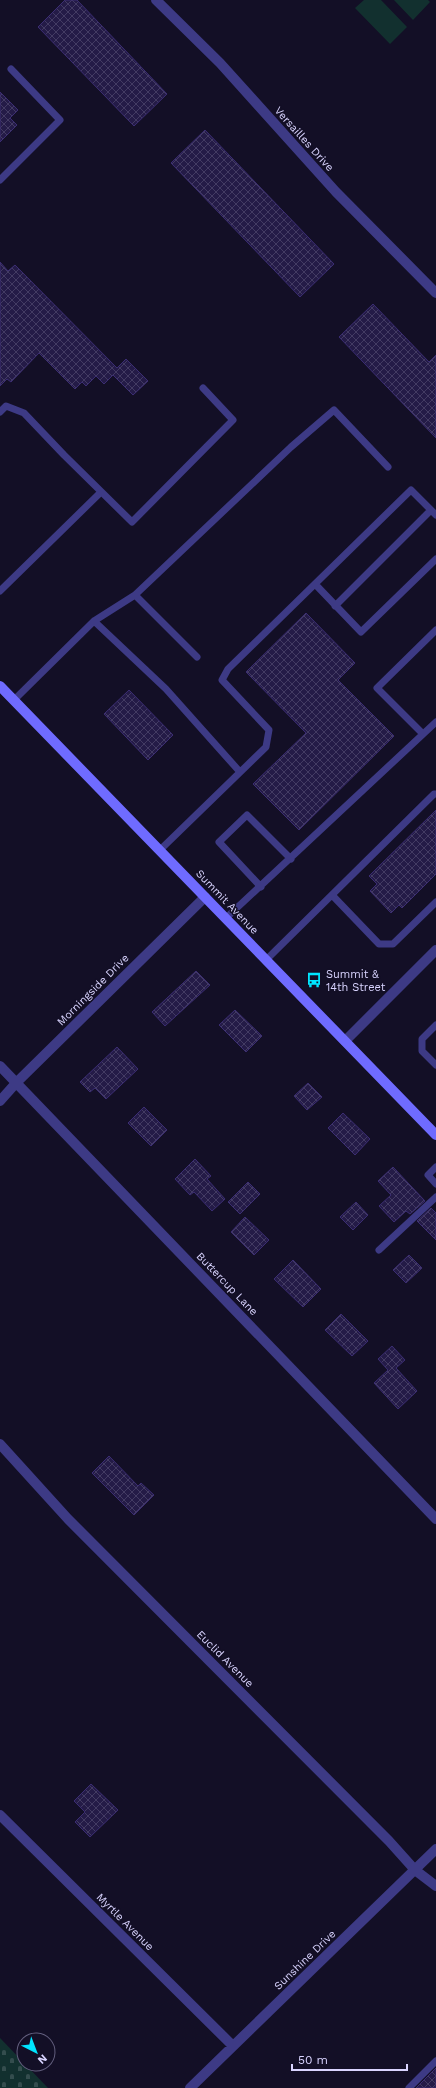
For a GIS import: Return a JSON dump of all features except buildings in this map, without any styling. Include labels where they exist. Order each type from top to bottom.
[{"type":"main road","name":"Summit Avenue","points":[[0,686],[436,1135]]},
{"type":"street","name":"Versailles Drive","points":[[156,0],[220,63],[336,192],[436,293]]},
{"type":"street","name":"Morningside Drive","points":[[0,1101],[16,1083],[205,898]]},
{"type":"street","points":[[345,1041],[436,950]]},
{"type":"street","name":"Buttercup Lane","points":[[0,1066],[436,1519]]},
{"type":"street","name":"Euclid Avenue","points":[[0,1444],[68,1519],[389,1841],[415,1870],[436,1886]]},
{"type":"street","name":"Myrtle Avenue","points":[[0,1815],[233,2046]]},
{"type":"street","name":"Sunshine Drive","points":[[190,2088],[436,1849]]},
{"type":"lane","points":[[0,180],[60,120],[11,69]]},
{"type":"lane","points":[[0,412],[6,406],[24,413],[132,522],[233,420],[203,388]]},
{"type":"lane","points":[[14,700],[94,621],[135,595],[291,447],[334,410],[388,467]]},
{"type":"lane","points":[[160,850],[266,747],[269,730],[222,680],[228,669],[411,490],[434,512],[335,606]]},
{"type":"lane","points":[[0,591],[101,492]]},
{"type":"lane","points":[[315,584],[361,632],[436,559]]},
{"type":"lane","points":[[135,595],[197,657]]},
{"type":"lane","points":[[94,621],[166,690],[240,772]]},
{"type":"lane","points":[[423,734],[377,688],[436,630]]},
{"type":"lane","points":[[226,918],[291,859],[436,722]]},
{"type":"lane","points":[[266,960],[435,794]]},
{"type":"lane","points":[[261,887],[218,842],[247,815],[291,859]]},
{"type":"lane","points":[[332,895],[379,944],[393,944],[436,902]]},
{"type":"lane","points":[[436,1025],[422,1039],[422,1051],[436,1065]]},
{"type":"lane","points":[[436,1168],[428,1175],[436,1184]]},
{"type":"lane","points":[[379,1250],[436,1198]]},
{"type":"lane","points":[[409,2088],[436,2062]]},
{"type":"green space","points":[[364,0],[381,0],[407,27],[390,44],[355,8]]},
{"type":"green space","points":[[394,0],[428,0],[430,2],[413,20]]},
{"type":"green space","points":[[0,2038],[16,2055],[16,2072],[33,2072],[48,2088],[0,2088]]},
{"type":"place","name":"Summit & 14th Street","points":[[314,980]]}]
